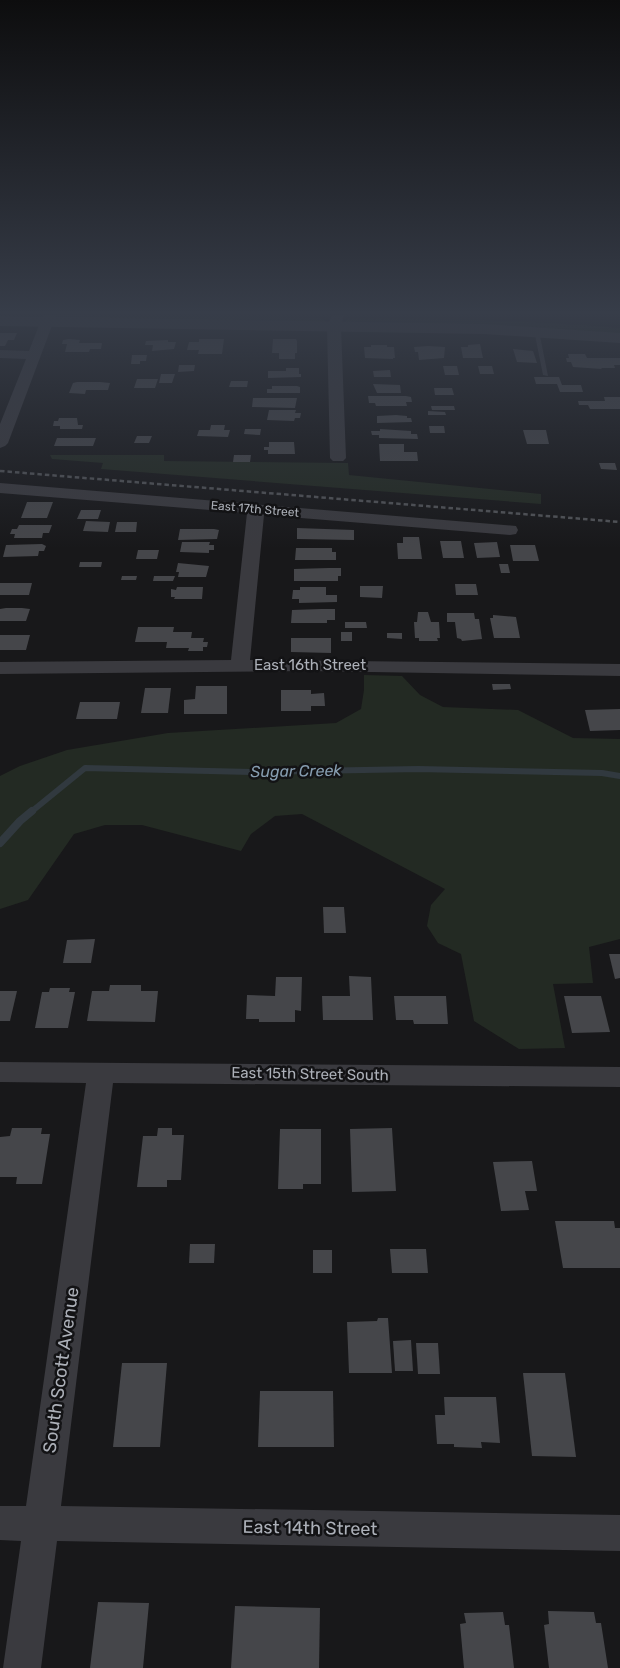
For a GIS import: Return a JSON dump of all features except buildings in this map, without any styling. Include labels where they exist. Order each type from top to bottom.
[{"type":"street","points":[[0,443],[19,393]]},
{"type":"street","points":[[337,393],[338,458]]},
{"type":"street","name":"East 17th Street","points":[[0,488],[510,530]]},
{"type":"street","points":[[240,665],[256,510]]},
{"type":"street","name":"East 16th Street","points":[[0,668],[240,665],[508,667],[620,670]]},
{"type":"street","name":"East 15th Street South","points":[[0,1072],[620,1077]]},
{"type":"street","name":"South Scott Avenue","points":[[22,1668],[101,1073]]},
{"type":"street","name":"East 14th Street","points":[[0,1523],[620,1533]]},
{"type":"shaded area","points":[[50,455],[164,455],[164,461],[348,463],[349,475],[541,494],[541,504],[101,469],[103,463],[52,459]]},
{"type":"shaded area","points":[[364,675],[402,676],[420,695],[443,707],[518,710],[573,738],[620,739],[620,939],[589,947],[593,983],[553,984],[565,1048],[519,1049],[474,1021],[461,954],[438,943],[427,926],[431,905],[445,889],[302,814],[275,816],[251,834],[241,851],[142,825],[105,825],[74,834],[28,900],[0,909],[0,776],[20,766],[67,750],[168,733],[336,723],[361,709]]},
{"type":"waterway","name":"Sugar Creek","points":[[31,812],[85,768],[251,772],[418,769],[602,773],[620,776]]},
{"type":"waterway","name":"Sugar Creek","points":[[0,843],[32,811]]},
{"type":"railway","points":[[0,471],[620,522]]}]
